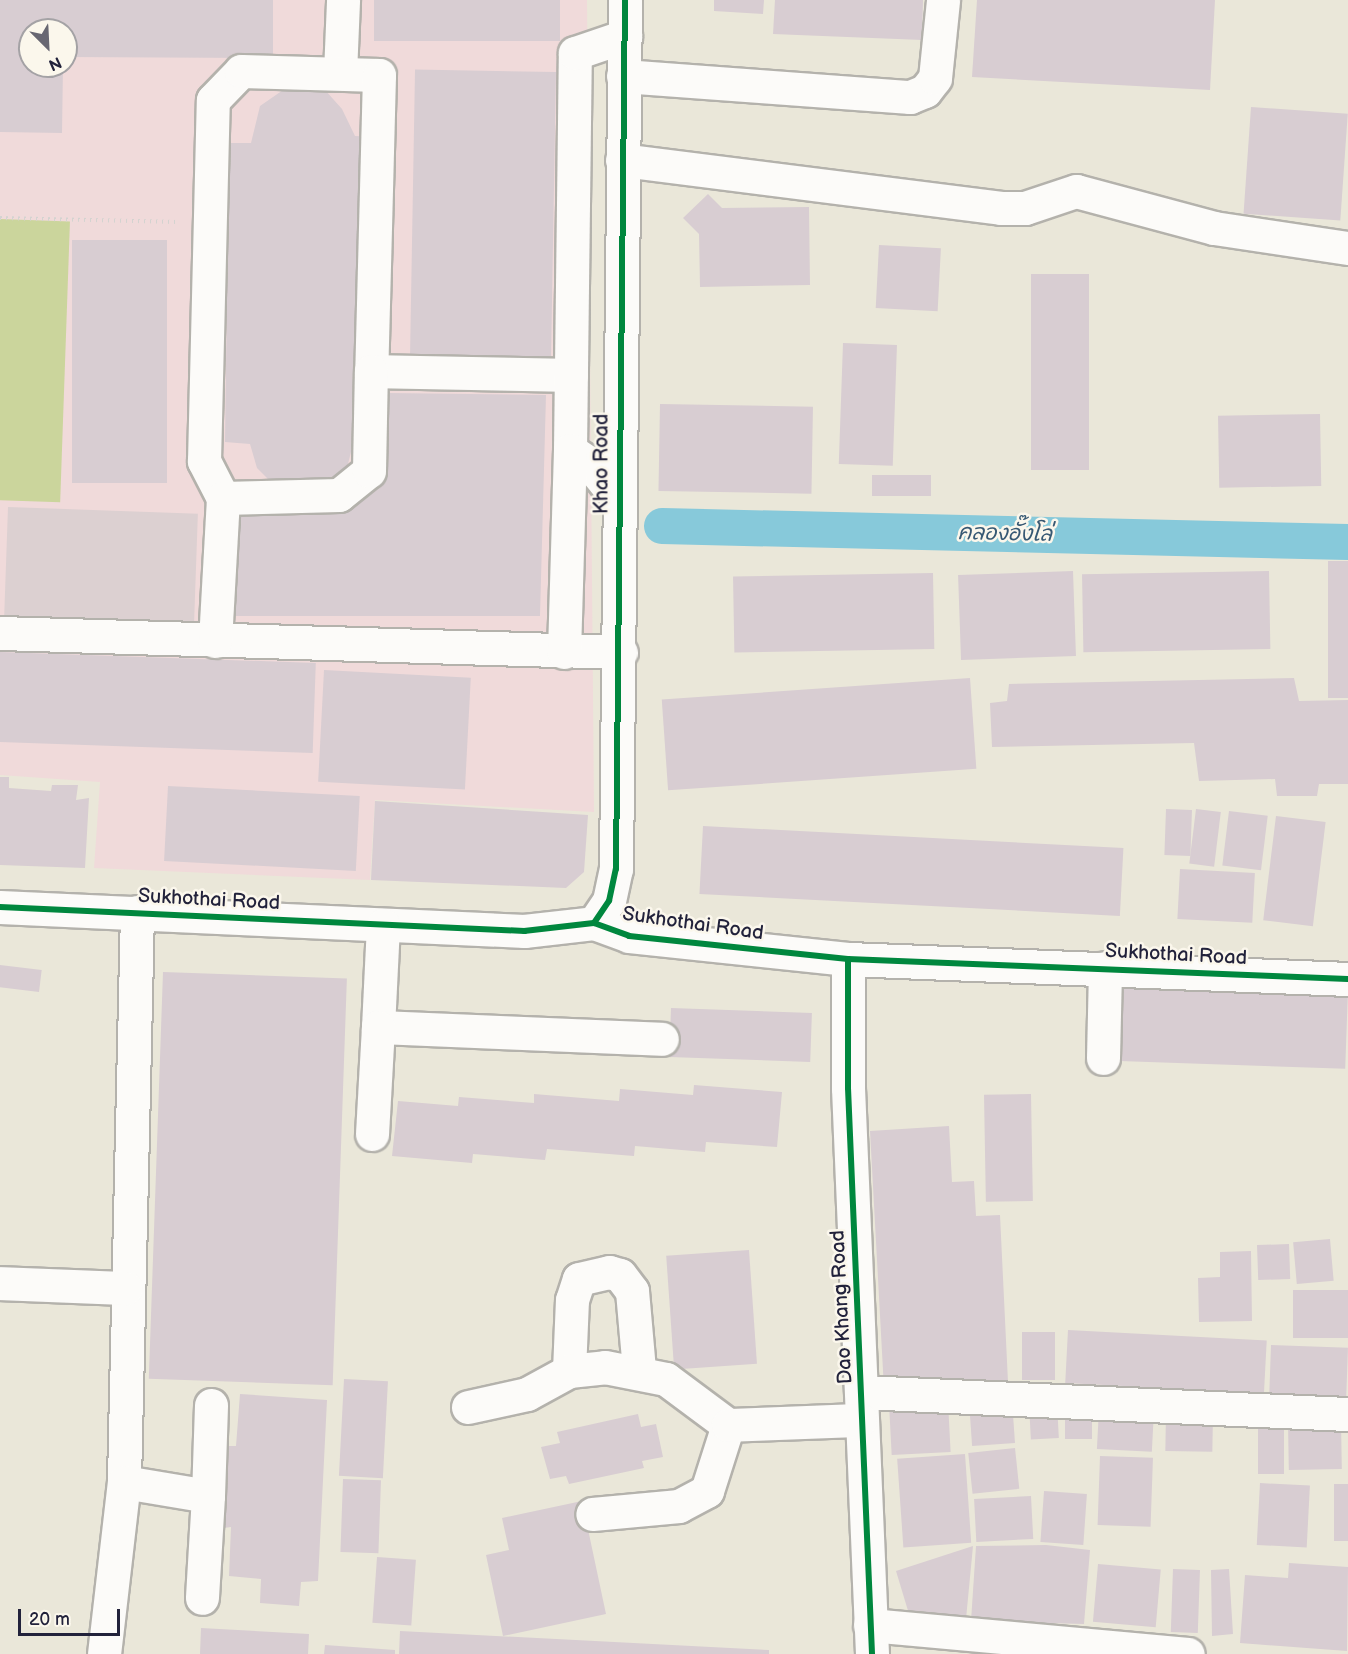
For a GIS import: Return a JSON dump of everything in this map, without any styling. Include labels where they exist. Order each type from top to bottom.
[{"type":"street","points":[[340,74],[343,0]]},
{"type":"street","name":"Khao Road","points":[[594,923],[609,902],[616,869],[621,652],[618,499],[625,0]]},
{"type":"street","points":[[623,76],[910,97],[925,91],[935,78],[943,0]]},
{"type":"street","points":[[564,652],[570,450],[575,52],[625,36]]},
{"type":"street","points":[[215,640],[223,498],[204,462],[213,100],[242,71],[379,75],[369,471],[339,495],[223,498]]},
{"type":"street","points":[[622,160],[1001,208],[1025,208],[1076,191],[1214,228],[1348,248]]},
{"type":"street","points":[[371,371],[571,375]]},
{"type":"street","points":[[570,450],[589,464],[618,499]]},
{"type":"street","points":[[0,633],[621,652]]},
{"type":"street","name":"Sukhothai Road","points":[[0,907],[524,931],[594,923],[629,936],[848,959],[1348,979]]},
{"type":"street","points":[[105,1654],[123,1482],[137,912]]},
{"type":"street","points":[[372,1134],[383,925]]},
{"type":"street","name":"Dao Khang Road","points":[[848,959],[861,1406],[871,1639]]},
{"type":"street","points":[[1103,1058],[1105,968]]},
{"type":"street","points":[[378,1027],[662,1039]]},
{"type":"street","points":[[568,1371],[572,1300],[579,1279],[609,1272],[620,1275],[632,1291],[639,1370]]},
{"type":"street","points":[[0,1283],[126,1288]]},
{"type":"street","points":[[468,1407],[527,1394],[568,1371],[639,1370],[684,1389],[728,1425],[861,1406],[1348,1414]]},
{"type":"street","points":[[202,1598],[211,1405]]},
{"type":"street","points":[[592,1514],[678,1506],[707,1491],[728,1425]]},
{"type":"street","points":[[123,1482],[208,1496]]},
{"type":"street","points":[[871,1639],[1188,1654]]},
{"type":"path","points":[[0,218],[210,223]]},
{"type":"shaded area","points":[[0,0],[587,0],[594,812],[375,800],[370,880],[94,868],[100,782],[0,775]]},
{"type":"shaded area","points":[[8,507],[198,514],[194,623],[4,616]]},
{"type":"green space","points":[[0,219],[70,221],[60,502],[0,500]]},
{"type":"building","points":[[0,0],[273,0],[273,58],[78,57],[78,18],[18,18],[18,78],[63,78],[62,133],[0,132]]},
{"type":"building","points":[[374,0],[560,0],[560,41],[374,41]]},
{"type":"building","points":[[714,0],[764,0],[763,14],[714,11]]},
{"type":"building","points":[[775,0],[923,0],[922,40],[773,34]]},
{"type":"building","points":[[977,0],[1215,0],[1210,90],[972,77]]},
{"type":"building","points":[[415,70],[556,72],[551,357],[410,354]]},
{"type":"building","points":[[286,88],[325,90],[342,109],[355,136],[373,137],[366,443],[353,444],[348,464],[326,487],[275,486],[257,468],[250,444],[225,442],[229,143],[251,143],[260,106]]},
{"type":"building","points":[[1251,107],[1348,114],[1340,221],[1244,214]]},
{"type":"building","points":[[708,194],[722,208],[809,207],[810,285],[700,287],[699,234],[683,218]]},
{"type":"building","points":[[72,240],[167,240],[167,483],[72,483]]},
{"type":"building","points":[[879,245],[941,248],[938,311],[876,308]]},
{"type":"building","points":[[1031,274],[1089,274],[1089,470],[1031,470]]},
{"type":"building","points":[[843,343],[897,345],[893,466],[839,464]]},
{"type":"building","points":[[388,393],[546,395],[540,616],[233,616],[236,512],[345,513],[386,480]]},
{"type":"building","points":[[660,404],[813,407],[811,494],[658,491]]},
{"type":"building","points":[[1320,414],[1321,486],[1219,488],[1218,416]]},
{"type":"building","points":[[872,475],[931,475],[931,496],[872,496]]},
{"type":"building","points":[[1328,561],[1348,561],[1348,698],[1328,698]]},
{"type":"building","points":[[1073,571],[1076,656],[961,660],[958,575]]},
{"type":"building","points":[[1269,571],[1270,649],[1083,652],[1082,574]]},
{"type":"building","points":[[933,573],[934,649],[734,652],[733,576]]},
{"type":"building","points":[[0,652],[316,663],[313,753],[0,742]]},
{"type":"building","points":[[324,670],[471,678],[465,790],[318,782]]},
{"type":"building","points":[[970,678],[976,769],[668,790],[662,700]]},
{"type":"building","points":[[1294,678],[1299,701],[1348,700],[1348,784],[1319,784],[1317,796],[1277,796],[1275,779],[1199,781],[1194,743],[992,747],[990,703],[1007,701],[1009,684]]},
{"type":"building","points":[[0,777],[9,777],[9,788],[51,791],[52,785],[78,785],[76,800],[89,798],[85,868],[0,865]]},
{"type":"building","points":[[168,786],[360,796],[356,871],[164,861]]},
{"type":"building","points":[[375,801],[588,815],[584,872],[566,888],[371,880]]},
{"type":"building","points":[[1166,809],[1192,810],[1190,856],[1164,855]]},
{"type":"building","points":[[1196,809],[1221,812],[1214,867],[1189,864]]},
{"type":"building","points":[[1229,811],[1268,816],[1261,870],[1222,866]]},
{"type":"building","points":[[1276,816],[1326,822],[1313,926],[1263,920]]},
{"type":"building","points":[[703,826],[1123,848],[1120,916],[699,894]]},
{"type":"building","points":[[1180,869],[1255,873],[1252,923],[1177,919]]},
{"type":"building","points":[[0,965],[42,970],[39,992],[0,987]]},
{"type":"building","points":[[163,972],[347,978],[333,1385],[149,1379]]},
{"type":"building","points":[[1122,985],[1348,993],[1345,1069],[1119,1061]]},
{"type":"building","points":[[671,1008],[812,1013],[810,1062],[669,1057]]},
{"type":"building","points":[[694,1085],[782,1092],[777,1147],[706,1142],[705,1152],[635,1146],[634,1156],[547,1149],[545,1160],[473,1154],[472,1163],[392,1156],[398,1101],[458,1106],[459,1097],[534,1103],[534,1094],[619,1101],[620,1089],[693,1095]]},
{"type":"building","points":[[1031,1094],[1033,1201],[986,1202],[984,1095]]},
{"type":"building","points":[[949,1126],[952,1182],[974,1181],[976,1216],[1000,1215],[1008,1382],[884,1389],[870,1131]]},
{"type":"building","points":[[1330,1239],[1334,1281],[1297,1284],[1293,1242]]},
{"type":"building","points":[[1289,1244],[1290,1279],[1258,1280],[1257,1245]]},
{"type":"building","points":[[749,1250],[757,1364],[674,1370],[666,1256]]},
{"type":"building","points":[[1251,1251],[1252,1321],[1199,1322],[1198,1278],[1220,1277],[1220,1252]]},
{"type":"building","points":[[1293,1290],[1348,1290],[1348,1338],[1293,1338]]},
{"type":"building","points":[[1068,1330],[1267,1340],[1264,1393],[1065,1383]]},
{"type":"building","points":[[1022,1332],[1055,1332],[1055,1380],[1022,1380]]},
{"type":"building","points":[[1271,1345],[1348,1348],[1346,1411],[1269,1408]]},
{"type":"building","points":[[344,1379],[388,1381],[383,1478],[339,1476]]},
{"type":"building","points":[[240,1394],[327,1400],[318,1581],[301,1582],[299,1606],[260,1603],[261,1579],[229,1576],[231,1527],[224,1528],[227,1446],[236,1446]]},
{"type":"building","points":[[1012,1400],[1015,1443],[972,1446],[969,1403]]},
{"type":"building","points":[[948,1402],[951,1452],[892,1455],[889,1405]]},
{"type":"building","points":[[1057,1403],[1059,1438],[1031,1439],[1029,1404]]},
{"type":"building","points":[[1065,1404],[1092,1404],[1092,1439],[1065,1439]]},
{"type":"building","points":[[1099,1409],[1154,1412],[1152,1452],[1097,1449]]},
{"type":"building","points":[[1166,1413],[1213,1414],[1212,1452],[1165,1451]]},
{"type":"building","points":[[638,1414],[641,1427],[656,1424],[663,1457],[642,1461],[644,1468],[569,1484],[566,1476],[550,1479],[541,1447],[560,1443],[557,1432]]},
{"type":"building","points":[[1258,1421],[1284,1421],[1284,1474],[1258,1474]]},
{"type":"building","points":[[1341,1422],[1342,1469],[1289,1470],[1288,1423]]},
{"type":"building","points":[[1015,1448],[1019,1489],[973,1494],[968,1453]]},
{"type":"building","points":[[965,1454],[971,1543],[903,1548],[897,1459]]},
{"type":"building","points":[[1100,1456],[1153,1458],[1151,1527],[1098,1525]]},
{"type":"building","points":[[343,1479],[381,1480],[378,1553],[340,1552]]},
{"type":"building","points":[[1260,1483],[1310,1486],[1307,1548],[1257,1545]]},
{"type":"building","points":[[1334,1484],[1348,1484],[1348,1541],[1334,1541]]},
{"type":"building","points":[[1044,1491],[1087,1494],[1083,1545],[1040,1542]]},
{"type":"building","points":[[1031,1496],[1033,1539],[976,1542],[974,1499]]},
{"type":"building","points":[[582,1501],[606,1614],[503,1636],[486,1555],[509,1550],[502,1518]]},
{"type":"building","points":[[1046,1545],[1090,1550],[1084,1624],[971,1621],[976,1546]]},
{"type":"building","points":[[973,1546],[966,1619],[909,1614],[896,1571]]},
{"type":"building","points":[[377,1557],[416,1560],[411,1626],[372,1623]]},
{"type":"building","points":[[1289,1563],[1348,1567],[1347,1651],[1240,1643],[1245,1575],[1288,1578]]},
{"type":"building","points":[[1098,1564],[1161,1569],[1156,1627],[1093,1622]]},
{"type":"building","points":[[1173,1569],[1200,1570],[1198,1633],[1171,1632]]},
{"type":"building","points":[[1229,1569],[1233,1634],[1212,1636],[1211,1570]]},
{"type":"building","points":[[201,1628],[309,1634],[308,1654],[200,1654]]},
{"type":"building","points":[[400,1631],[769,1650],[769,1654],[399,1654]]},
{"type":"building","points":[[325,1645],[395,1650],[395,1654],[324,1654]]},
{"type":"waterway","name":"คลองอั๊งโล่","points":[[662,526],[1348,542]]},
{"type":"cycle path","points":[[594,923],[609,901],[616,869],[625,0]]},
{"type":"cycle path","points":[[0,907],[524,931],[594,923],[629,936],[848,959],[1348,979]]},
{"type":"cycle path","points":[[848,959],[848,1088],[872,1654]]}]
